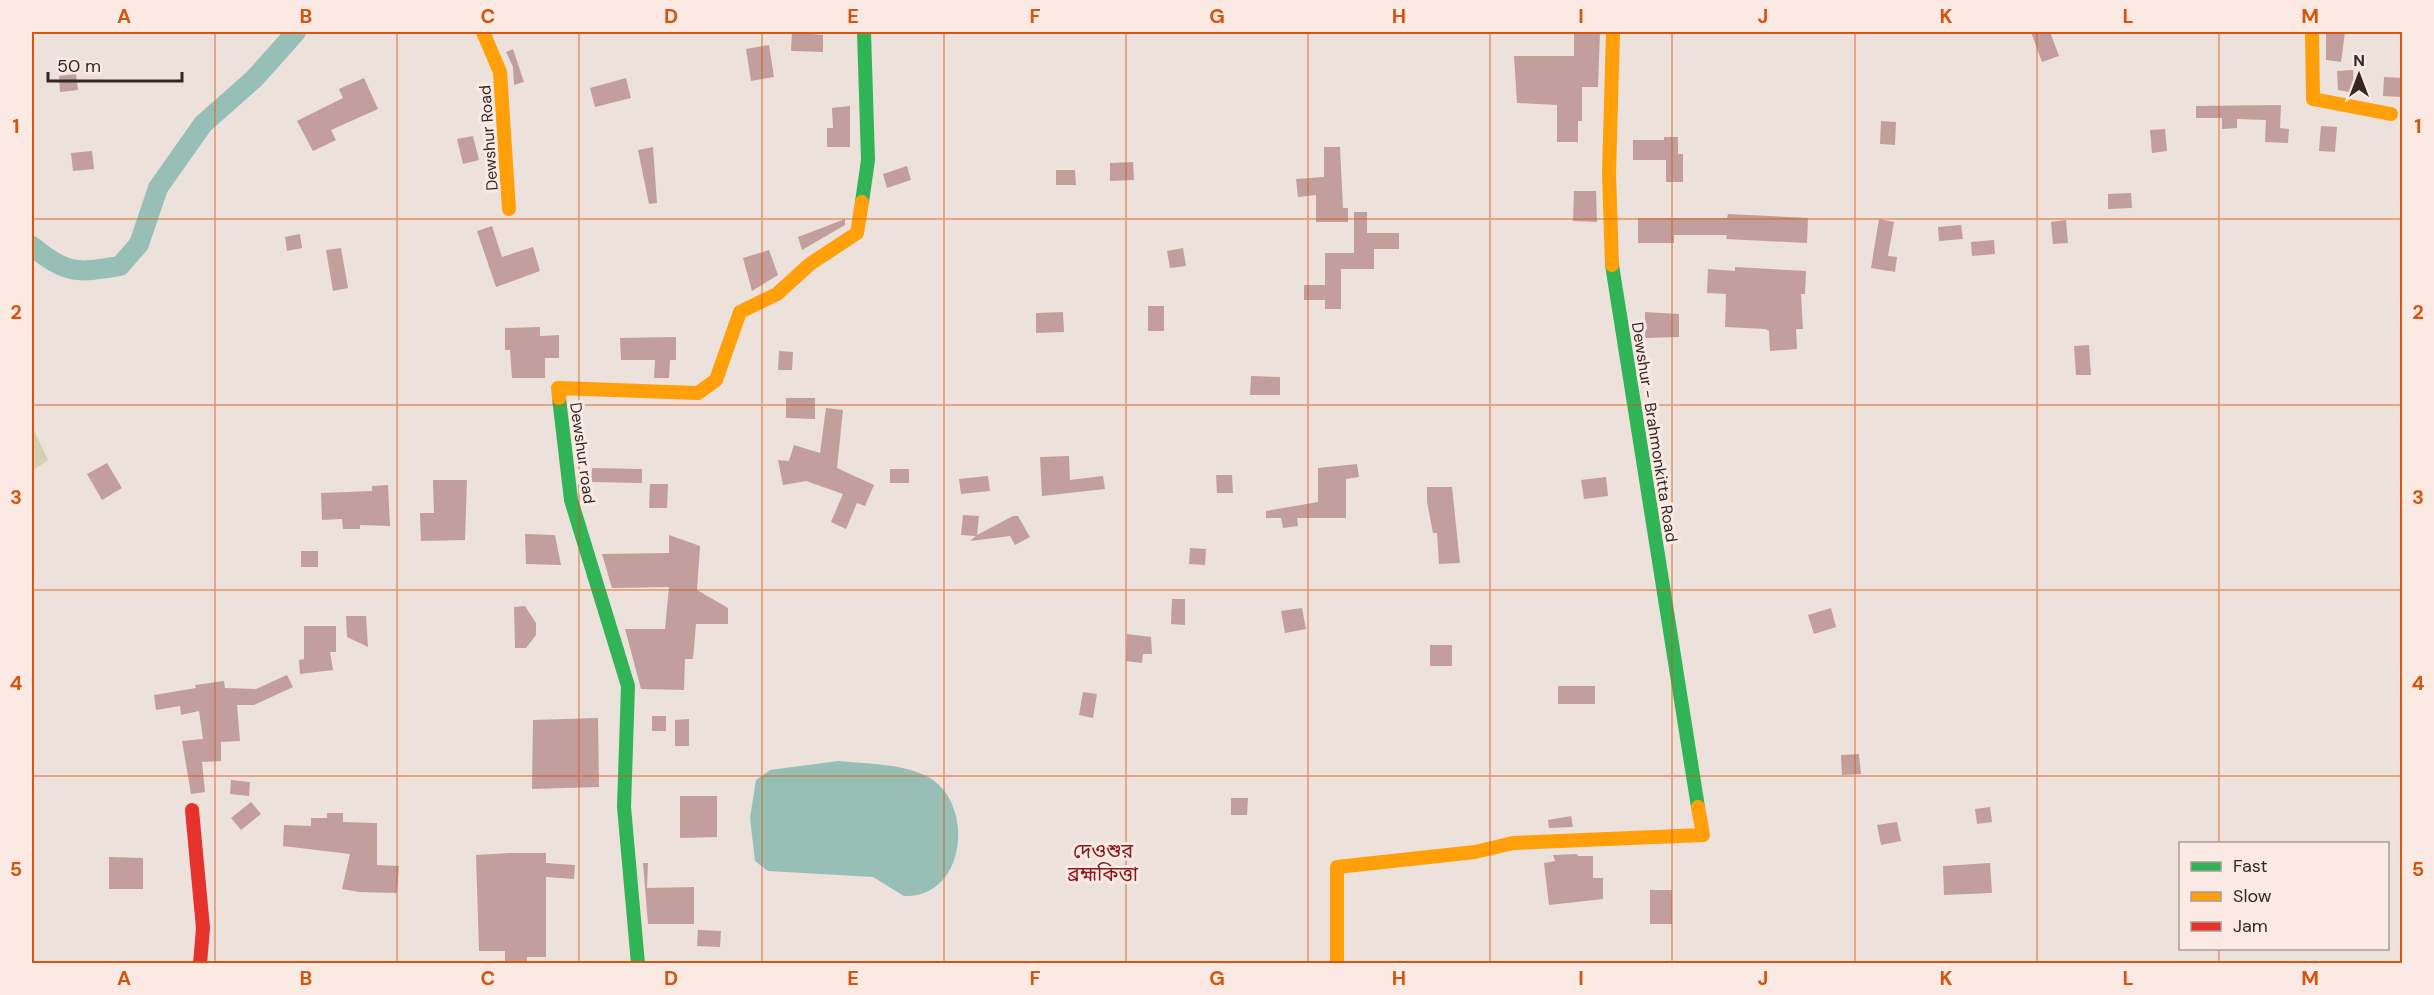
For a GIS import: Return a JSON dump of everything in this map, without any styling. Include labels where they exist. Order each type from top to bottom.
[{"type":"street","name":"Dewshur Road","points":[[483,32],[500,72],[509,209]]},
{"type":"street","name":"Dewshur road","points":[[638,963],[624,807],[624,751],[628,686],[571,500],[558,388],[698,393],[716,380],[740,312],[777,294],[810,264],[857,232],[868,160],[864,32]]},
{"type":"street","name":"Dewshur - Brahmonkitta Road","points":[[1337,963],[1336,867],[1475,852],[1513,843],[1703,835],[1613,278],[1609,174],[1613,32]]},
{"type":"street","points":[[2312,32],[2313,99],[2391,114]]},
{"type":"street","points":[[192,810],[203,928],[200,963]]},
{"type":"shaded area","points":[[32,426],[48,460],[32,471]]},
{"type":"water","points":[[838,761],[884,765],[918,772],[943,790],[953,807],[958,827],[957,847],[951,867],[941,882],[925,893],[904,896],[873,877],[768,871],[755,861],[750,818],[756,780],[770,770]]},
{"type":"building","points":[[792,32],[823,35],[823,52],[791,51]]},
{"type":"building","points":[[1574,32],[1600,32],[1598,87],[1582,87],[1582,121],[1578,121],[1578,142],[1557,142],[1557,105],[1517,103],[1514,56],[1574,56]]},
{"type":"building","points":[[2031,32],[2050,32],[2059,56],[2042,62]]},
{"type":"building","points":[[2326,32],[2345,32],[2341,62],[2326,60]]},
{"type":"building","points":[[769,45],[774,77],[751,81],[746,49]]},
{"type":"building","points":[[513,49],[524,82],[514,85],[513,67],[506,52]]},
{"type":"building","points":[[2353,70],[2354,93],[2338,90],[2337,71]]},
{"type":"building","points":[[76,74],[78,90],[60,92],[59,76]]},
{"type":"building","points":[[2384,77],[2403,78],[2403,97],[2383,96]]},
{"type":"building","points":[[364,78],[378,109],[331,130],[336,140],[313,151],[297,121],[343,98],[339,89]]},
{"type":"building","points":[[626,78],[631,98],[595,107],[590,88]]},
{"type":"building","points":[[2281,105],[2280,128],[2289,129],[2288,143],[2265,142],[2266,120],[2237,119],[2237,128],[2222,129],[2222,118],[2196,118],[2196,106]]},
{"type":"building","points":[[850,106],[850,147],[827,147],[827,128],[833,128],[832,108]]},
{"type":"building","points":[[1881,121],[1896,122],[1895,145],[1880,144]]},
{"type":"building","points":[[2321,126],[2337,127],[2335,152],[2319,151]]},
{"type":"building","points":[[2165,129],[2167,151],[2152,153],[2150,130]]},
{"type":"building","points":[[473,136],[479,160],[463,164],[457,139]]},
{"type":"building","points":[[1664,137],[1678,137],[1678,154],[1683,154],[1683,182],[1666,182],[1666,160],[1633,160],[1633,140],[1664,140]]},
{"type":"building","points":[[653,147],[657,203],[649,204],[638,150]]},
{"type":"building","points":[[1324,147],[1340,147],[1343,208],[1348,208],[1348,222],[1316,222],[1316,195],[1298,197],[1296,179],[1324,177]]},
{"type":"building","points":[[92,151],[94,169],[73,171],[71,153]]},
{"type":"building","points":[[1133,162],[1134,180],[1110,181],[1110,163]]},
{"type":"building","points":[[907,166],[911,180],[887,188],[883,174]]},
{"type":"building","points":[[1056,170],[1075,170],[1076,185],[1056,185]]},
{"type":"building","points":[[1574,191],[1596,191],[1597,222],[1573,221]]},
{"type":"building","points":[[2131,193],[2132,208],[2108,209],[2108,194]]},
{"type":"building","points":[[1354,212],[1367,212],[1367,233],[1399,233],[1399,249],[1374,249],[1374,269],[1341,269],[1341,309],[1325,309],[1325,300],[1304,300],[1304,285],[1325,285],[1325,253],[1354,253]]},
{"type":"building","points":[[1728,214],[1808,218],[1807,243],[1726,239],[1727,235],[1674,235],[1674,243],[1638,243],[1638,218],[1727,218]]},
{"type":"building","points":[[845,219],[845,225],[802,250],[798,237]]},
{"type":"building","points":[[1879,219],[1894,222],[1888,256],[1897,257],[1895,272],[1871,268]]},
{"type":"building","points":[[2066,220],[2068,243],[2053,244],[2051,222]]},
{"type":"building","points":[[1961,225],[1963,239],[1939,241],[1938,227]]},
{"type":"building","points":[[492,226],[502,257],[533,247],[540,271],[496,287],[477,231]]},
{"type":"building","points":[[300,234],[302,248],[287,251],[285,237]]},
{"type":"building","points":[[1994,240],[1995,254],[1972,256],[1971,242]]},
{"type":"building","points":[[341,248],[348,288],[333,291],[326,250]]},
{"type":"building","points":[[1183,248],[1186,266],[1170,268],[1167,251]]},
{"type":"building","points":[[769,250],[778,275],[752,291],[743,258]]},
{"type":"building","points":[[1735,267],[1806,271],[1805,294],[1801,294],[1803,329],[1796,329],[1797,349],[1770,351],[1769,331],[1725,327],[1726,294],[1707,293],[1708,269],[1735,271]]},
{"type":"building","points":[[1148,306],[1164,306],[1164,331],[1148,331]]},
{"type":"building","points":[[1063,312],[1064,332],[1036,333],[1036,313]]},
{"type":"building","points":[[1645,312],[1679,314],[1679,337],[1645,338]]},
{"type":"building","points":[[540,327],[540,336],[559,335],[559,358],[545,358],[545,378],[512,378],[510,350],[505,350],[505,328]]},
{"type":"building","points":[[676,337],[676,360],[670,360],[669,378],[654,378],[655,360],[621,360],[620,338]]},
{"type":"building","points":[[2089,345],[2091,375],[2076,375],[2074,346]]},
{"type":"building","points":[[779,351],[793,352],[792,370],[778,370]]},
{"type":"building","points":[[1251,376],[1280,377],[1280,395],[1250,395]]},
{"type":"building","points":[[786,398],[815,398],[815,419],[786,418]]},
{"type":"building","points":[[826,408],[843,410],[837,468],[874,485],[865,506],[857,503],[846,529],[831,522],[843,494],[806,481],[783,485],[778,460],[789,461],[794,445],[820,453]]},
{"type":"building","points":[[1069,456],[1070,480],[1103,476],[1105,489],[1042,496],[1040,457]]},
{"type":"building","points":[[107,463],[122,488],[102,500],[87,474]]},
{"type":"building","points":[[1357,464],[1359,477],[1346,479],[1346,518],[1297,518],[1298,526],[1283,528],[1281,518],[1266,518],[1266,511],[1318,502],[1318,468]]},
{"type":"building","points":[[592,468],[642,469],[642,483],[591,482]]},
{"type":"building","points":[[890,469],[909,469],[909,483],[890,483]]},
{"type":"building","points":[[1216,475],[1232,475],[1233,493],[1217,493]]},
{"type":"building","points":[[988,476],[990,491],[961,494],[959,479]]},
{"type":"building","points":[[1606,477],[1608,496],[1584,499],[1581,480]]},
{"type":"building","points":[[433,480],[467,480],[465,540],[421,541],[420,513],[434,513]]},
{"type":"building","points":[[650,484],[668,484],[667,508],[649,508]]},
{"type":"building","points":[[388,485],[390,526],[360,525],[360,529],[343,529],[342,519],[322,520],[321,493],[372,491],[372,486]]},
{"type":"building","points":[[1427,487],[1452,487],[1460,563],[1439,564],[1437,533],[1433,533],[1427,502]]},
{"type":"building","points":[[963,515],[979,516],[977,535],[1013,516],[1018,516],[1030,537],[1015,545],[1010,536],[970,541],[976,536],[961,535]]},
{"type":"building","points":[[525,534],[555,535],[561,565],[526,564]]},
{"type":"building","points":[[669,535],[700,546],[697,590],[728,608],[728,624],[696,624],[693,659],[685,659],[684,690],[641,689],[625,629],[665,629],[669,587],[612,588],[602,554],[669,553]]},
{"type":"building","points":[[1190,548],[1206,549],[1205,565],[1189,564]]},
{"type":"building","points":[[301,551],[318,551],[318,567],[301,567]]},
{"type":"building","points":[[1172,599],[1185,599],[1185,625],[1171,624]]},
{"type":"building","points":[[525,606],[536,623],[536,635],[526,648],[515,648],[514,607]]},
{"type":"building","points":[[1302,608],[1306,629],[1285,633],[1281,611]]},
{"type":"building","points":[[1831,608],[1836,627],[1814,634],[1808,615]]},
{"type":"building","points":[[346,616],[366,616],[368,647],[347,637]]},
{"type":"building","points":[[304,626],[336,626],[336,652],[330,652],[333,670],[300,674],[299,660],[304,659]]},
{"type":"building","points":[[1127,634],[1151,637],[1152,654],[1143,654],[1142,663],[1126,661]]},
{"type":"building","points":[[1430,645],[1452,645],[1452,666],[1430,666]]},
{"type":"building","points":[[287,675],[293,687],[254,705],[237,705],[240,741],[221,742],[221,761],[202,762],[205,792],[191,794],[182,741],[203,739],[199,711],[181,715],[180,706],[156,710],[154,695],[224,681],[225,688],[256,689]]},
{"type":"building","points":[[1558,686],[1595,686],[1595,704],[1558,704]]},
{"type":"building","points":[[1083,692],[1097,694],[1093,718],[1079,715]]},
{"type":"building","points":[[652,716],[666,716],[666,731],[652,731]]},
{"type":"building","points":[[598,718],[599,787],[532,789],[533,720]]},
{"type":"building","points":[[689,719],[689,746],[675,746],[675,720]]},
{"type":"building","points":[[1859,754],[1861,774],[1842,775],[1841,755]]},
{"type":"building","points":[[231,780],[250,782],[249,796],[230,794]]},
{"type":"building","points":[[680,796],[717,796],[717,837],[680,838]]},
{"type":"building","points":[[1231,798],[1248,798],[1247,815],[1231,815]]},
{"type":"building","points":[[251,802],[261,814],[241,830],[231,818]]},
{"type":"building","points":[[1990,807],[1992,822],[1977,824],[1975,809]]},
{"type":"building","points":[[327,813],[343,813],[343,822],[377,823],[377,865],[399,866],[397,893],[342,889],[350,854],[283,846],[284,825],[311,826],[311,818],[327,818]]},
{"type":"building","points":[[1571,816],[1573,827],[1549,828],[1548,820]]},
{"type":"building","points":[[1897,822],[1901,841],[1881,845],[1877,825]]},
{"type":"building","points":[[546,853],[546,863],[575,865],[574,879],[546,877],[546,957],[527,957],[527,963],[505,963],[505,951],[479,951],[476,855]]},
{"type":"building","points":[[1577,854],[1578,856],[1593,856],[1593,878],[1603,878],[1603,899],[1549,905],[1544,863],[1555,861],[1553,855]]},
{"type":"building","points":[[109,857],[143,858],[143,889],[109,889]]},
{"type":"building","points":[[643,863],[648,863],[647,888],[694,887],[694,924],[648,924]]},
{"type":"building","points":[[1990,863],[1992,893],[1944,895],[1943,866]]},
{"type":"building","points":[[1650,890],[1672,890],[1672,924],[1650,924]]},
{"type":"building","points":[[698,930],[721,931],[720,947],[697,946]]},
{"type":"waterway","points":[[32,246],[54,262],[73,270],[120,266],[139,244],[158,188],[203,124],[254,79],[296,32]]},
{"type":"traffic: fast","points":[[862,202],[868,160],[864,32]]},
{"type":"traffic: fast","points":[[1612,265],[1698,807]]},
{"type":"traffic: fast","points":[[559,398],[571,500],[628,686],[624,807],[638,964]]},
{"type":"traffic: slow","points":[[483,32],[500,72],[509,209]]},
{"type":"traffic: slow","points":[[1612,265],[1609,174],[1613,32]]},
{"type":"traffic: slow","points":[[2312,32],[2313,99],[2391,114]]},
{"type":"traffic: slow","points":[[559,398],[558,388],[698,393],[716,380],[740,312],[777,294],[810,264],[857,233],[862,202]]},
{"type":"traffic: slow","points":[[1337,964],[1337,867],[1475,852],[1513,843],[1703,835],[1698,807]]},
{"type":"traffic: jam","points":[[192,810],[203,928],[200,964]]},
{"type":"district","name":"দেওশুর ব্রহ্মকিত্তা","points":[[1103,862]]}]
